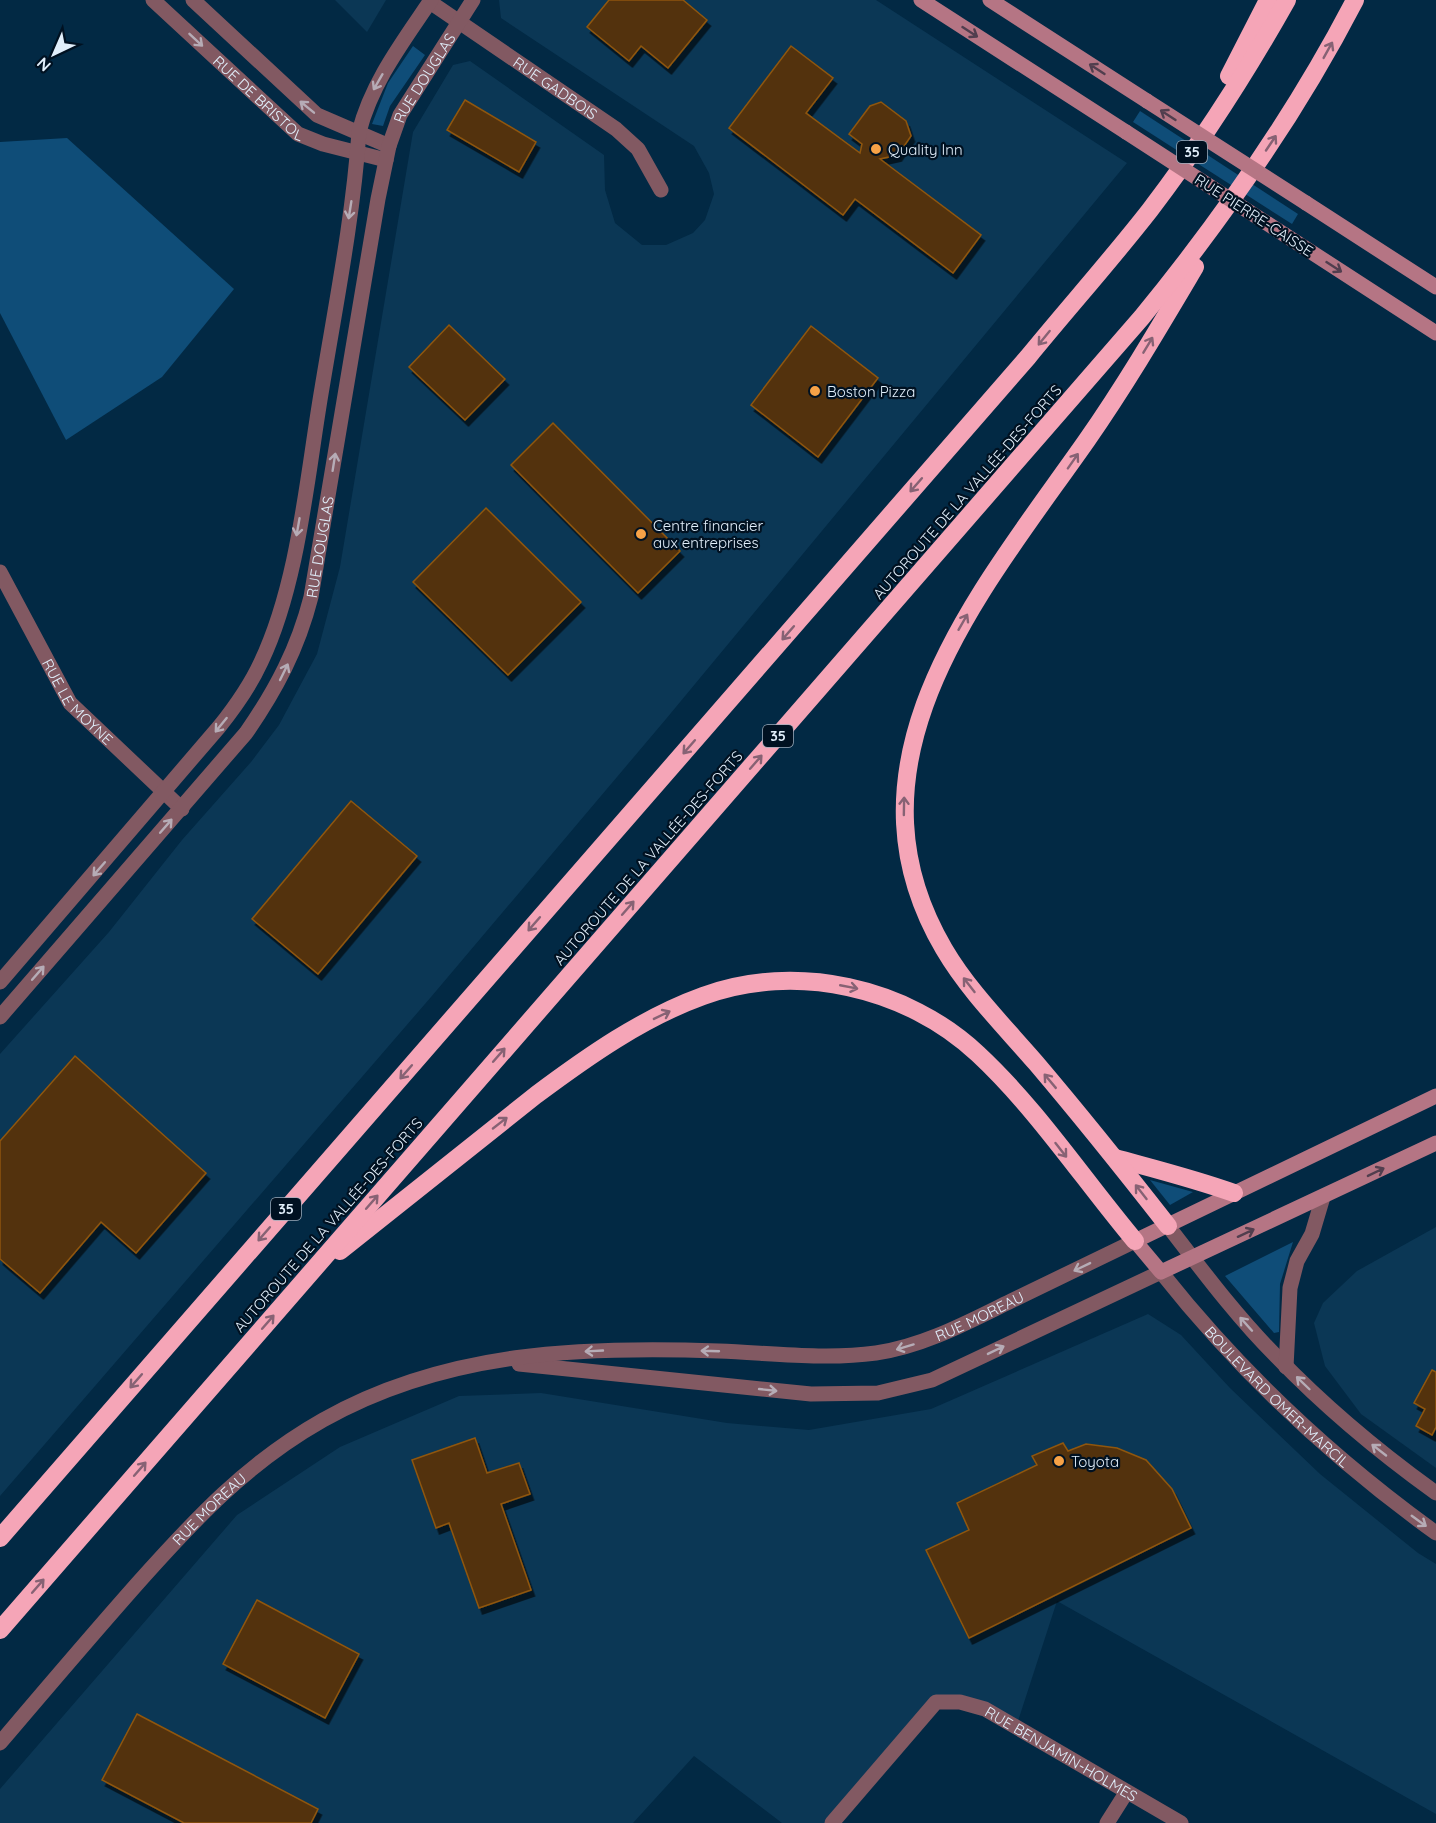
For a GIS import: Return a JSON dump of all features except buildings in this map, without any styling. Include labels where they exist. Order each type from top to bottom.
[{"type":"highway","points":[[1081,293],[1190,140],[1237,62],[1268,0]]},
{"type":"highway","name":"35","points":[[0,1538],[992,399],[1081,293],[1150,209],[1196,147],[1287,0]]},
{"type":"highway","name":"AUTOROUTE DE LA VALLÉE-DES-FORTS","points":[[0,1630],[1110,355],[1194,254],[1300,100],[1355,0]]},
{"type":"highway","points":[[1168,1226],[1115,1158],[972,988],[934,931],[918,894],[908,858],[904,816],[906,769],[927,694],[961,626],[1001,562],[1119,396],[1242,187]]},
{"type":"highway","points":[[306,1278],[520,1107],[594,1054],[644,1023],[703,996],[772,982],[828,984],[864,991],[899,1003],[948,1029],[977,1053],[1015,1093],[1135,1241]]},
{"type":"highway","points":[[1115,1158],[1197,1180],[1234,1193]]},
{"type":"main road","name":"RUE PIERRE-CAISSE","points":[[921,0],[1436,333]]},
{"type":"main road","points":[[990,0],[1436,288]]},
{"type":"main road","name":"RUE MOREAU","points":[[1135,1241],[1436,1096]]},
{"type":"main road","name":"RUE MOREAU","points":[[1161,1272],[1436,1143]]},
{"type":"main road","name":"BOULEVARD OMER-MARCIL","points":[[1135,1241],[1161,1272]]},
{"type":"street","name":"RUE DE BRISTOL","points":[[153,0],[298,134],[322,144],[358,152],[387,153]]},
{"type":"street","name":"RUE DE BRISTOL","points":[[193,0],[309,109],[317,115],[359,132],[387,153]]},
{"type":"street","name":"RUE DOUGLAS","points":[[0,1017],[246,733],[265,706],[286,669],[300,634],[315,576],[387,153],[405,106],[473,0]]},
{"type":"street","name":"RUE DOUGLAS","points":[[0,982],[164,792],[243,695],[261,663],[277,620],[294,554],[332,329],[359,132],[378,81],[430,1]]},
{"type":"street","name":"RUE GADBOIS","points":[[430,1],[548,81],[629,140],[648,163],[661,190]]},
{"type":"street","name":"RUE LE MOYNE","points":[[0,572],[70,703],[182,809]]},
{"type":"street","points":[[1286,1367],[1290,1288],[1297,1261],[1312,1234],[1323,1197]]},
{"type":"street","name":"BOULEVARD OMER-MARCIL","points":[[1168,1226],[1238,1315],[1286,1367],[1353,1429],[1436,1493]]},
{"type":"street","name":"RUE MOREAU","points":[[0,1743],[189,1526],[218,1496],[256,1464],[300,1434],[361,1401],[414,1378],[480,1362],[555,1353],[652,1349],[842,1355],[893,1350],[942,1333],[1135,1241]]},
{"type":"street","name":"BOULEVARD OMER-MARCIL","points":[[1161,1272],[1221,1345],[1291,1415],[1354,1472],[1436,1533]]},
{"type":"street","name":"RUE MOREAU","points":[[480,1362],[552,1366],[811,1394],[878,1393],[932,1380],[1161,1272]]},
{"type":"street","name":"RUE BENJAMIN-HOLMES","points":[[832,1823],[936,1702],[960,1702],[985,1709],[1181,1823]]},
{"type":"street","points":[[1107,1823],[1126,1793]]},
{"type":"shaded area","points":[[335,0],[386,0],[367,32]]},
{"type":"shaded area","points":[[499,0],[876,0],[1127,163],[666,719],[431,997],[0,1496],[0,1054],[109,932],[182,840],[251,762],[279,725],[317,654],[340,567],[413,132],[453,65],[470,61],[604,155],[605,190],[615,223],[642,245],[666,245],[693,233],[705,220],[714,194],[709,173],[694,146],[501,18]]},
{"type":"shaded area","points":[[413,46],[425,55],[390,106],[383,126],[372,124],[388,83]]},
{"type":"shaded area","points":[[1140,111],[1298,214],[1292,224],[1133,122]]},
{"type":"shaded area","points":[[67,138],[234,289],[162,377],[66,440],[0,313],[0,142]]},
{"type":"shaded area","points":[[1150,1180],[1193,1192],[1170,1205]]},
{"type":"shaded area","points":[[1436,1227],[1436,1468],[1361,1414],[1325,1366],[1314,1323],[1323,1303],[1357,1271]]},
{"type":"shaded area","points":[[1293,1242],[1280,1284],[1279,1332],[1274,1333],[1225,1276]]},
{"type":"shaded area","points":[[1148,1314],[1181,1335],[1230,1388],[1320,1474],[1418,1553],[1436,1564],[1436,1814],[1057,1601],[1018,1721],[938,1700],[837,1823],[782,1823],[694,1756],[633,1823],[0,1823],[0,1789],[237,1515],[340,1447],[459,1396],[541,1393],[727,1423],[809,1430],[931,1409]]},
{"type":"place","name":"Quality Inn","points":[[876,149]]},
{"type":"place","name":"Boston Pizza","points":[[815,391]]},
{"type":"place","name":"Centre financier aux entreprises","points":[[641,534]]},
{"type":"place","name":"Toyota","points":[[1059,1461]]}]
